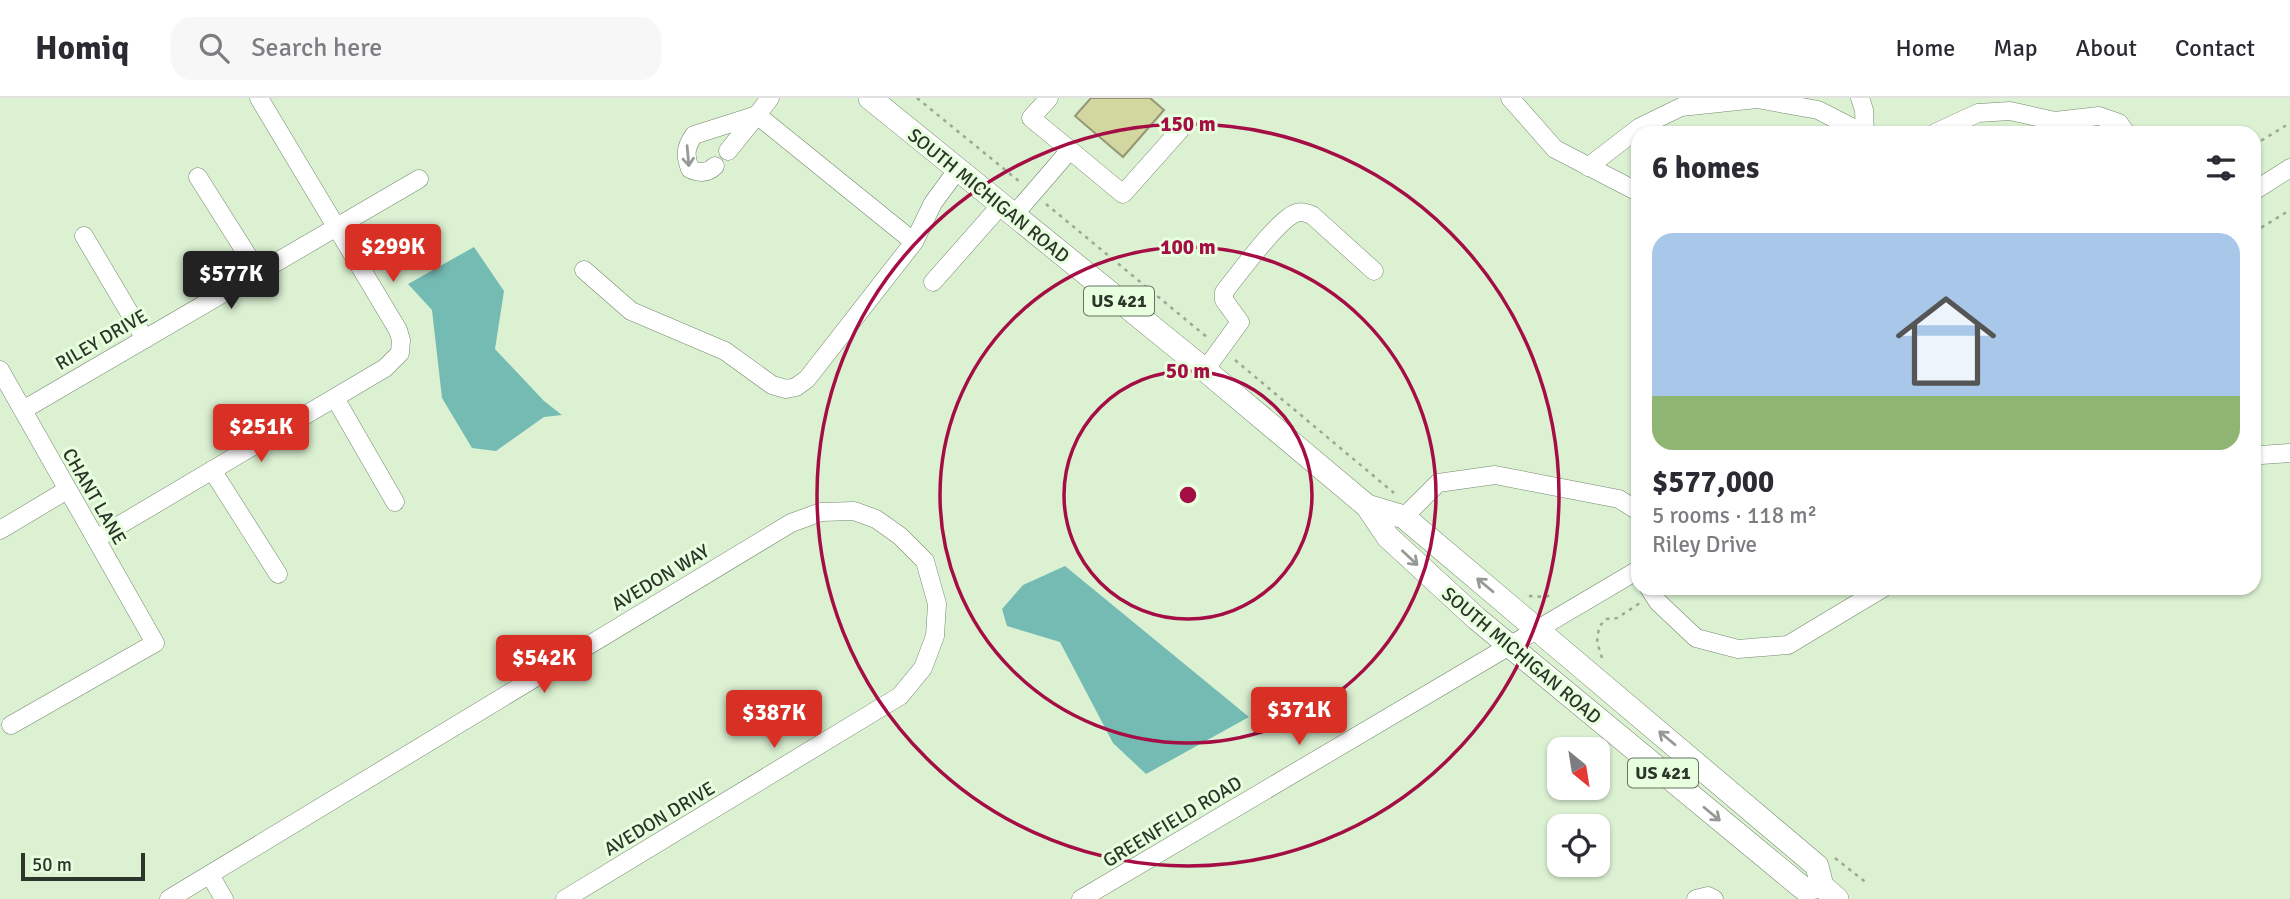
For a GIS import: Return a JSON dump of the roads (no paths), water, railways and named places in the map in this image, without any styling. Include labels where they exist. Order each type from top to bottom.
[{"type":"main road","name":"SOUTH MICHIGAN ROAD","points":[[877,100],[1367,506],[1388,537],[1508,646],[1804,889],[1830,892]]},
{"type":"main road","name":"SOUTH MICHIGAN ROAD","points":[[1367,506],[1404,517],[1818,866],[1830,892]]},
{"type":"street","points":[[96,539],[385,368],[400,353],[401,340],[398,330],[259,98]]},
{"type":"street","points":[[728,151],[770,98]]},
{"type":"street","points":[[1049,98],[1031,118],[1123,194],[1180,130]]},
{"type":"street","points":[[1510,98],[1555,149],[1631,188]]},
{"type":"street","points":[[1860,98],[1864,110],[1864,126]]},
{"type":"street","points":[[1642,126],[1681,107],[1757,99],[1796,102],[1850,126]]},
{"type":"street","points":[[1950,126],[1978,113],[2010,111],[2057,126]]},
{"type":"street","points":[[715,166],[711,171],[699,173],[690,169],[686,147],[694,135],[757,115]]},
{"type":"street","points":[[757,115],[914,242]]},
{"type":"street","points":[[2064,126],[2099,117],[2121,126]]},
{"type":"street","points":[[1588,167],[1631,134]]},
{"type":"street","points":[[933,282],[1070,150]]},
{"type":"street","points":[[2261,187],[2290,168]]},
{"type":"street","points":[[583,270],[631,311],[725,351],[772,385],[786,389],[796,387],[807,379],[914,242],[933,203],[958,169]]},
{"type":"street","points":[[198,177],[258,272]]},
{"type":"street","name":"RILEY DRIVE","points":[[23,410],[419,179]]},
{"type":"street","points":[[1205,370],[1240,322],[1224,300],[1224,292],[1282,222],[1294,213],[1303,211],[1312,215],[1374,271]]},
{"type":"street","points":[[84,236],[145,339]]},
{"type":"street","name":"CHANT LANE","points":[[0,370],[155,643],[11,725]]},
{"type":"street","points":[[335,398],[395,502]]},
{"type":"street","points":[[2261,455],[2290,453]]},
{"type":"street","points":[[212,470],[278,574]]},
{"type":"street","points":[[1404,517],[1438,483],[1494,475],[1619,499],[1631,507]]},
{"type":"street","points":[[0,530],[67,490]]},
{"type":"street","name":"AVEDON WAY","points":[[169,899],[791,523],[821,512],[854,511],[876,519],[900,536],[925,561]]},
{"type":"street","name":"AVEDON DRIVE","points":[[565,899],[900,696],[923,668],[935,636],[937,604],[925,561]]},
{"type":"street","name":"GREENFIELD ROAD","points":[[1081,899],[1631,574]]},
{"type":"street","points":[[1650,595],[1696,638],[1738,649],[1788,645],[1871,595]]},
{"type":"street","points":[[210,875],[225,899]]},
{"type":"street","points":[[1696,899],[1708,896],[1714,899]]},
{"type":"water","points":[[474,247],[504,291],[495,349],[544,401],[562,415],[544,417],[496,451],[472,448],[442,398],[432,310],[408,284]]},
{"type":"water","points":[[1065,566],[1249,717],[1146,774],[1113,743],[1060,642],[1007,626],[1002,609],[1023,585]]}]
